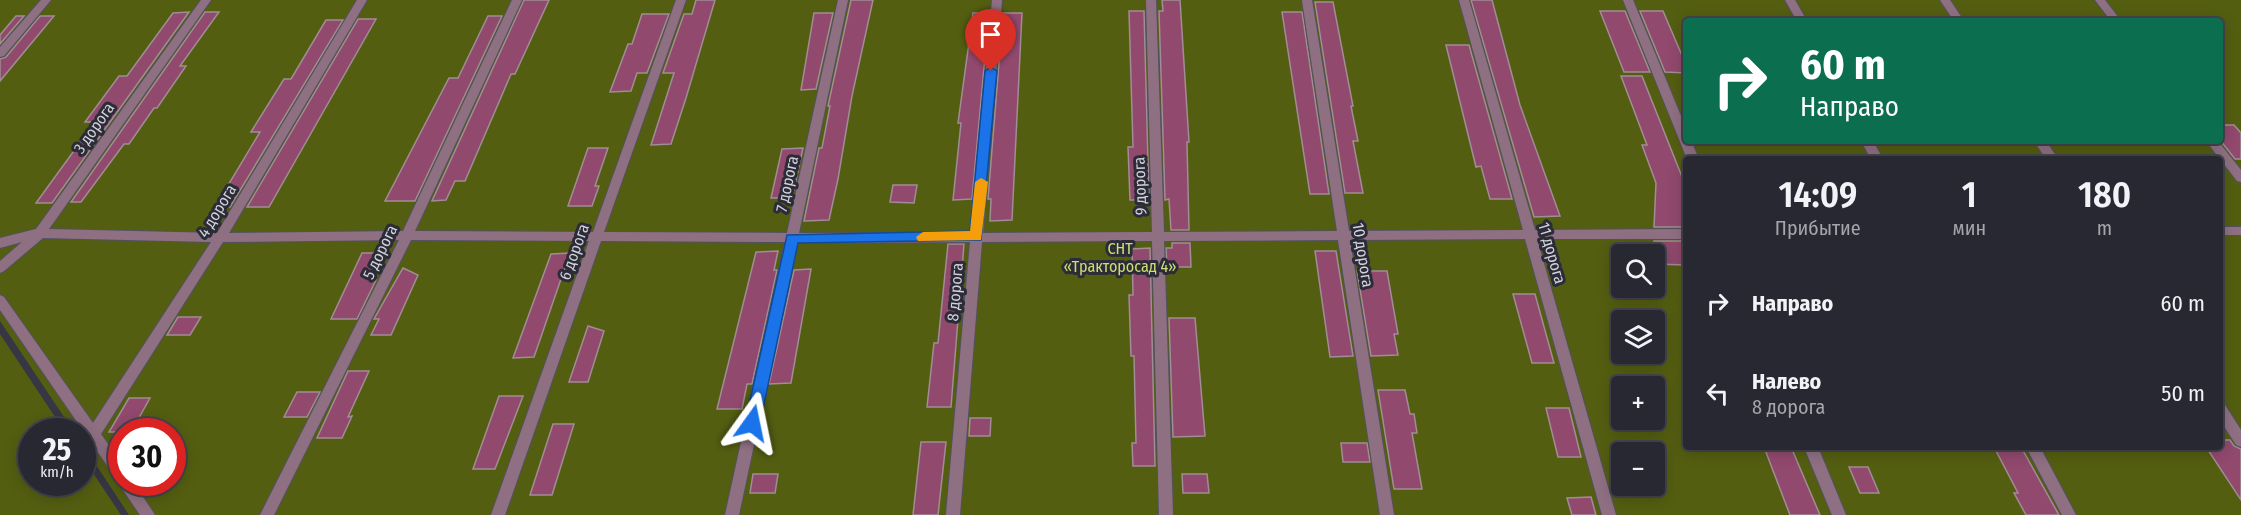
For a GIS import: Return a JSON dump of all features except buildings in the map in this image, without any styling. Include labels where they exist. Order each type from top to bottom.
[{"type":"street","points":[[0,54],[45,0]]},
{"type":"street","name":"3 дорога","points":[[0,268],[39,233],[206,0]]},
{"type":"street","name":"4 дорога","points":[[96,430],[220,238],[362,0]]},
{"type":"street","name":"5 дорога","points":[[267,515],[407,235],[517,0]]},
{"type":"street","name":"6 дорога","points":[[498,515],[681,0]]},
{"type":"street","name":"7 дорога","points":[[732,515],[843,0]]},
{"type":"street","name":"8 дорога","points":[[953,515],[997,0]]},
{"type":"street","name":"9 дорога","points":[[1151,0],[1166,515]]},
{"type":"street","name":"10 дорога","points":[[1307,0],[1387,515]]},
{"type":"street","name":"11 дорога","points":[[1464,0],[1609,515]]},
{"type":"street","points":[[1628,0],[1683,135]]},
{"type":"street","points":[[1790,0],[1800,18]]},
{"type":"street","points":[[1945,0],[1957,18]]},
{"type":"street","points":[[2100,0],[2114,18]]},
{"type":"street","points":[[2214,144],[2241,178]]},
{"type":"street","points":[[2223,231],[2241,231]]},
{"type":"street","points":[[0,243],[39,233],[220,238],[407,235],[792,238],[1683,234]]},
{"type":"street","points":[[0,300],[81,418]]},
{"type":"street","points":[[2223,414],[2241,441]]},
{"type":"street","points":[[96,439],[108,456]]},
{"type":"street","points":[[1812,450],[1839,515]]},
{"type":"street","points":[[2035,450],[2069,515]]},
{"type":"street","points":[[135,496],[148,515]]},
{"type":"green space","name":"СНТ «Тракторосад 4»","points":[[0,0],[2241,0],[2241,515],[129,515],[117,496],[186,496],[186,418],[108,418],[108,483],[96,465],[96,418],[65,418],[0,321]]},
{"type":"green space","points":[[0,334],[56,418],[18,418],[18,496],[96,496],[96,478],[121,515],[0,515]]},
{"type":"slow traffic","points":[[923,237],[976,236],[981,182]]},
{"type":"route","points":[[752,423],[792,238],[976,236],[991,71]]}]
